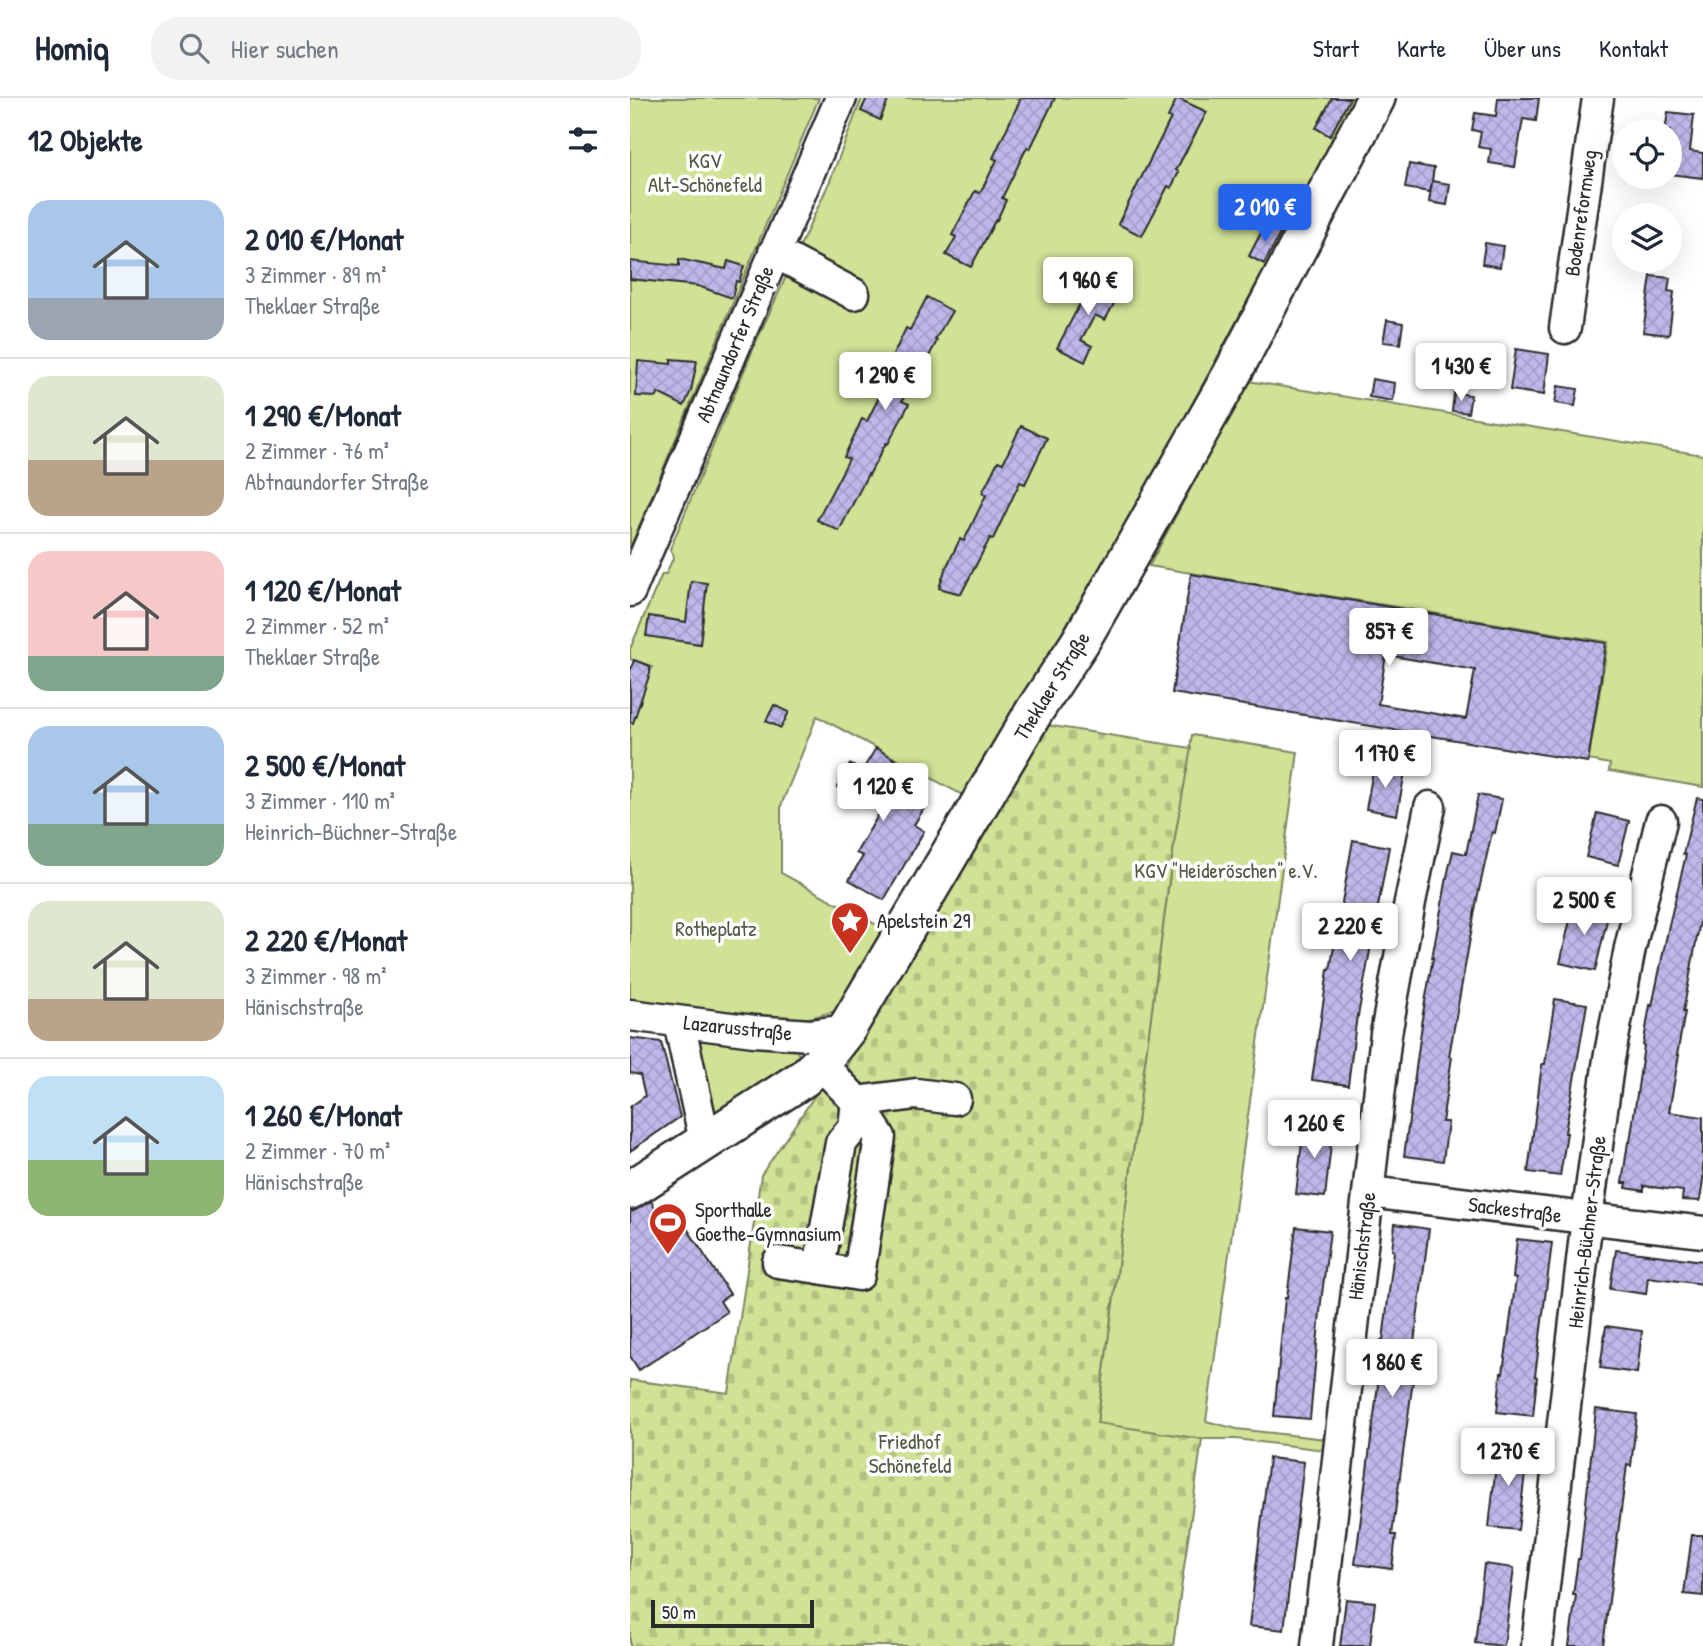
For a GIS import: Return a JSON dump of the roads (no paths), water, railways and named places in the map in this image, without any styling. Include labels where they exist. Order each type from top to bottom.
[{"type":"main road","name":"Theklaer Straße","points":[[630,1190],[804,1078],[820,1063],[846,1030],[1035,710],[1080,642],[1232,374],[1376,98]]},
{"type":"street","name":"Abtnaundorfer Straße","points":[[630,591],[841,98]]},
{"type":"street","name":"Bodenreformweg","points":[[1565,328],[1598,98]]},
{"type":"street","points":[[774,252],[854,294]]},
{"type":"street","name":"Hänischstraße","points":[[1317,1646],[1386,1034],[1430,807]]},
{"type":"street","name":"Heinrich-Büchner-Straße","points":[[1537,1646],[1587,1219],[1609,1059],[1630,948],[1661,821]]},
{"type":"street","name":"Lazarusstraße","points":[[630,1015],[754,1031],[810,1035],[846,1030]]},
{"type":"street","points":[[679,1022],[705,1140]]},
{"type":"street","points":[[778,1262],[859,1275],[880,1137],[857,1102],[820,1063]]},
{"type":"street","points":[[857,1102],[916,1094],[954,1099]]},
{"type":"street","points":[[819,1268],[841,1143],[854,1128],[857,1102]]},
{"type":"street","name":"Sackestraße","points":[[1369,1192],[1703,1232]]},
{"type":"place","name":"Apelstein 29","points":[[850,955]]},
{"type":"place","name":"Sporthalle Goethe-Gymnasium","points":[[668,1256]]},
{"type":"park label","name":"KGV Alt-Schönefeld","points":[[705,173]]},
{"type":"park label","name":"KGV \"Heideröschen\" e.V.","points":[[1226,871]]},
{"type":"park label","name":"Rotheplatz","points":[[716,929]]},
{"type":"park label","name":"Friedhof Schönefeld","points":[[910,1454]]}]
